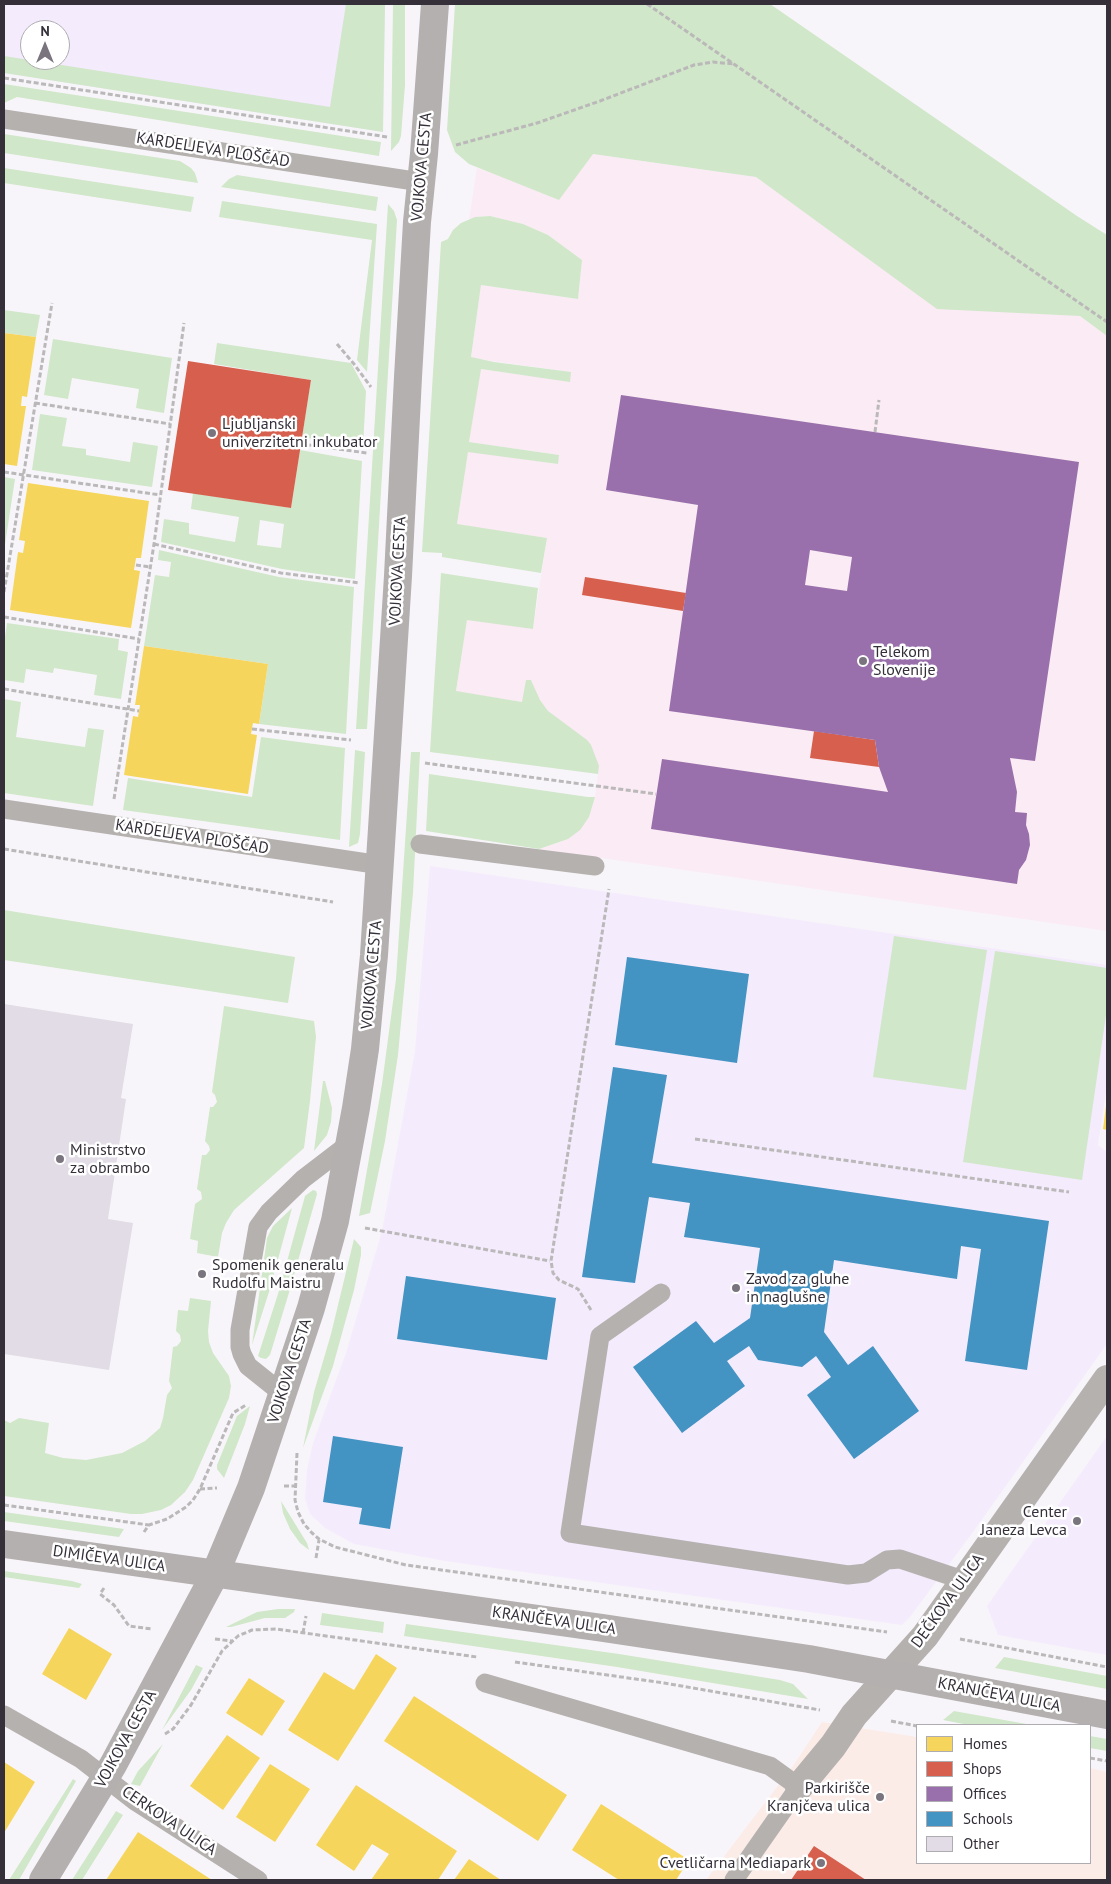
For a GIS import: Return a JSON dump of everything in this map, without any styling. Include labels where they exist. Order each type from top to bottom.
[{"type":"street","name":"VOJKOVA CESTA","points":[[43,1880],[105,1777],[215,1574],[252,1488],[311,1308],[335,1221],[365,1049],[381,865],[408,377],[435,4]]},
{"type":"street","name":"DEČKOVA ULICA","points":[[891,1675],[925,1636],[1107,1379]]},
{"type":"street","name":"DIMIČEVA ULICA","points":[[4,1544],[215,1574]]},
{"type":"street","name":"KRANJČEVA ULICA","points":[[215,1574],[604,1628],[808,1659],[1107,1715]]},
{"type":"street","points":[[799,1787],[833,1746],[854,1715],[891,1675]]},
{"type":"lane","name":"KARDELJEVA PLOŠČAD","points":[[4,119],[421,182]]},
{"type":"lane","name":"KARDELJEVA PLOŠČAD","points":[[4,809],[381,865]]},
{"type":"lane","points":[[420,844],[595,866]]},
{"type":"lane","points":[[283,1394],[248,1366],[240,1347],[240,1330],[258,1227],[268,1212],[303,1179],[350,1143]]},
{"type":"lane","points":[[661,1293],[600,1336],[570,1533],[848,1575],[866,1573],[887,1560],[900,1559],[964,1580]]},
{"type":"lane","points":[[485,1683],[770,1766],[799,1787],[734,1880]]},
{"type":"lane","name":"CERKOVA ULICA","points":[[4,1715],[81,1759],[135,1801],[258,1880]]},
{"type":"path","points":[[647,4],[1107,322]]},
{"type":"path","points":[[424,154],[537,123],[694,65],[713,62],[734,64]]},
{"type":"path","points":[[4,78],[387,137]]},
{"type":"path","points":[[4,592],[52,302]]},
{"type":"path","points":[[109,825],[154,544],[184,323]]},
{"type":"path","points":[[337,344],[371,387]]},
{"type":"path","points":[[875,432],[879,400]]},
{"type":"path","points":[[35,403],[170,424]]},
{"type":"path","points":[[302,444],[367,452]]},
{"type":"path","points":[[4,472],[160,494]]},
{"type":"path","points":[[154,544],[282,573],[360,584]]},
{"type":"path","points":[[136,565],[150,567]]},
{"type":"path","points":[[4,617],[139,639]]},
{"type":"path","points":[[4,688],[139,711]]},
{"type":"path","points":[[252,729],[350,740]]},
{"type":"path","points":[[425,763],[656,794]]},
{"type":"path","points":[[4,849],[333,902]]},
{"type":"path","points":[[600,1336],[590,1308],[578,1290],[559,1280],[553,1273],[551,1260],[610,885]]},
{"type":"path","points":[[695,1139],[1069,1192]]},
{"type":"path","points":[[335,1221],[551,1260]]},
{"type":"path","points":[[4,1505],[149,1525],[167,1519],[186,1507],[200,1489],[233,1413]]},
{"type":"path","points":[[296,1486],[298,1512],[304,1524],[319,1539],[335,1547],[406,1565],[890,1633]]},
{"type":"path","points":[[100,1594],[114,1605],[129,1626]]},
{"type":"path","points":[[173,1729],[192,1705],[222,1651],[238,1636],[252,1630],[276,1629],[479,1657]]},
{"type":"path","points":[[965,1640],[1107,1667]]},
{"type":"path","points":[[508,1661],[664,1683],[798,1707]]},
{"type":"path","points":[[884,1720],[916,1726]]},
{"type":"path","points":[[1091,1758],[1107,1761]]},
{"type":"shaded area","points":[[4,4],[385,4],[383,132],[4,73]]},
{"type":"shaded area","points":[[592,154],[756,177],[937,308],[1080,316],[1107,336],[1107,931],[539,849],[568,839],[589,817],[595,797],[599,766],[548,711],[540,700],[531,680],[526,680],[523,702],[456,692],[467,619],[533,629],[547,538],[457,525],[468,451],[557,464],[559,455],[469,442],[480,369],[570,381],[570,372],[471,358],[481,285],[578,299],[582,260],[548,235],[523,224],[490,216],[476,217],[469,220],[477,168],[559,200]]},
{"type":"shaded area","name":"Zavod za gluhe in naglušne","points":[[430,866],[1107,965],[1107,1085],[1098,1145],[1107,1152],[1107,1344],[973,1532],[910,1617],[902,1625],[445,1561],[354,1544],[325,1528],[310,1514],[305,1498],[307,1470],[313,1443],[346,1353],[382,1231],[415,1051]]},
{"type":"shaded area","name":"Center Janeza Levca","points":[[1107,1436],[1107,1655],[998,1635],[987,1606]]},
{"type":"shaded area","points":[[822,1722],[916,1737],[916,1864],[1091,1864],[1091,1768],[1107,1772],[1107,1880],[706,1880],[793,1766]]},
{"type":"green space","points":[[346,4],[385,4],[383,132],[4,73],[4,56],[20,59],[20,70],[70,70],[70,66],[330,107]]},
{"type":"green space","points":[[393,4],[405,4],[405,85],[401,136],[399,142],[391,151]]},
{"type":"green space","points":[[455,4],[770,4],[1107,235],[1107,336],[1080,316],[937,309],[756,177],[593,154],[559,200],[469,164],[455,152],[447,130]]},
{"type":"green space","points":[[4,84],[381,142],[379,156],[17,97],[4,103]]},
{"type":"green space","points":[[4,134],[180,161],[191,168],[195,173],[198,183],[4,153]]},
{"type":"green space","points":[[4,168],[194,197],[191,212],[4,183]]},
{"type":"green space","points":[[237,175],[378,197],[376,211],[221,187],[229,179]]},
{"type":"green space","points":[[222,201],[377,224],[367,372],[357,360],[372,240],[219,217]]},
{"type":"green space","points":[[388,204],[394,211],[397,220],[367,729],[356,729]]},
{"type":"green space","points":[[490,216],[523,224],[548,235],[582,260],[578,299],[481,285],[471,357],[494,362],[571,372],[570,382],[481,369],[469,442],[559,455],[558,464],[468,452],[457,524],[547,538],[541,573],[442,557],[442,553],[422,552],[441,242],[448,239],[453,230],[461,223],[475,217]]},
{"type":"green space","points":[[4,310],[40,315],[36,337],[4,333]]},
{"type":"green space","points":[[53,339],[172,358],[164,413],[136,408],[139,389],[72,378],[68,399],[44,395]]},
{"type":"green space","points":[[217,343],[351,363],[366,391],[363,447],[302,437],[311,380],[214,364]]},
{"type":"green space","points":[[40,414],[67,418],[62,446],[86,449],[86,455],[130,462],[133,442],[158,446],[152,487],[32,470]]},
{"type":"green space","points":[[300,450],[362,461],[355,579],[282,569],[161,542],[164,519],[189,523],[189,534],[235,542],[239,517],[191,509],[193,493],[291,508]],"holes":[[[260,520],[284,524],[281,548],[257,545]]]},
{"type":"green space","points":[[4,477],[15,479],[4,551]]},
{"type":"green space","points":[[159,550],[279,577],[354,587],[346,734],[259,724],[268,664],[144,646],[155,575],[169,577],[171,562],[158,560]]},
{"type":"green space","points":[[441,573],[538,588],[533,629],[467,620],[456,691],[522,702],[526,680],[531,680],[540,700],[548,711],[591,745],[599,766],[598,774],[430,752]]},
{"type":"green space","points":[[7,623],[119,639],[118,650],[128,652],[121,699],[94,695],[97,675],[54,668],[53,673],[26,669],[24,683],[4,680],[4,644]]},
{"type":"green space","points":[[4,699],[21,702],[16,737],[85,747],[88,728],[104,730],[93,806],[4,793]]},
{"type":"green space","points":[[261,737],[345,748],[340,840],[123,810],[128,778],[252,797]]},
{"type":"green space","points":[[355,750],[365,752],[360,834],[358,843],[349,847]]},
{"type":"green space","points":[[411,752],[420,752],[413,893],[398,1055],[385,1141],[370,1213],[359,1216],[382,1084],[396,979]]},
{"type":"green space","points":[[429,774],[595,797],[589,817],[580,830],[568,839],[539,849],[426,831]]},
{"type":"green space","points":[[4,910],[295,957],[288,1003],[4,960]]},
{"type":"green space","points":[[894,936],[987,950],[966,1090],[873,1077]]},
{"type":"green space","points":[[995,951],[1107,968],[1107,1008],[1082,1180],[963,1162]]},
{"type":"green space","points":[[224,1006],[314,1021],[316,1037],[304,1148],[234,1210],[222,1233],[218,1257],[197,1253],[198,1241],[190,1239],[195,1204],[202,1199],[201,1192],[197,1189],[202,1155],[206,1155],[210,1150],[205,1141],[210,1107],[213,1107],[217,1102],[212,1092]]},
{"type":"green space","points":[[323,1081],[325,1081],[332,1108],[331,1122],[327,1135],[314,1151]]},
{"type":"green space","points":[[313,1190],[317,1194],[270,1355],[266,1359],[261,1358],[258,1356],[278,1294],[305,1196]]},
{"type":"green space","points":[[292,1208],[252,1345],[267,1238],[273,1226]]},
{"type":"green space","points":[[354,1239],[361,1247],[361,1255],[354,1290],[333,1366],[303,1448],[314,1392],[331,1334]]},
{"type":"green space","points":[[190,1298],[211,1301],[208,1331],[209,1342],[213,1353],[229,1376],[231,1386],[229,1398],[193,1480],[185,1492],[171,1505],[161,1510],[142,1514],[4,1496],[4,1420],[10,1423],[19,1418],[49,1423],[45,1453],[63,1458],[86,1460],[122,1453],[145,1441],[160,1428],[167,1395],[172,1388],[169,1381],[173,1347],[177,1346],[181,1341],[180,1335],[176,1331],[178,1310],[188,1311]]},
{"type":"green space","points":[[250,1406],[224,1478],[217,1469],[217,1465],[237,1416]]},
{"type":"green space","points":[[281,1501],[307,1543],[309,1550],[300,1543],[290,1529],[283,1513]]},
{"type":"green space","points":[[4,1512],[124,1529],[119,1537],[4,1521]]},
{"type":"green space","points":[[4,1571],[82,1584],[79,1588],[4,1577]]},
{"type":"green space","points":[[295,1609],[294,1612],[285,1618],[265,1618],[226,1627],[257,1612]]},
{"type":"green space","points":[[322,1613],[384,1622],[383,1633],[320,1625]]},
{"type":"green space","points":[[406,1624],[619,1654],[780,1680],[793,1684],[808,1699],[617,1667],[404,1636]]},
{"type":"green space","points":[[1004,1657],[1107,1676],[1107,1689],[995,1668]]},
{"type":"green space","points":[[196,1665],[203,1668],[191,1690],[162,1730]]},
{"type":"green space","points":[[954,1711],[1026,1724],[964,1724],[943,1720]]},
{"type":"green space","points":[[1091,1736],[1107,1739],[1107,1751],[1091,1748]]},
{"type":"green space","points":[[163,1744],[140,1786],[131,1784],[138,1771]]},
{"type":"green space","points":[[73,1779],[76,1781],[19,1880],[9,1880]]},
{"type":"green space","points":[[116,1811],[123,1815],[82,1880],[72,1880]]},
{"type":"building: Homes","points":[[4,333],[36,337],[27,397],[22,396],[21,406],[26,406],[17,466],[4,464]]},
{"type":"building: Homes","points":[[28,483],[149,501],[141,558],[136,558],[134,570],[140,571],[131,628],[10,610],[18,552],[23,553],[25,541],[19,540]]},
{"type":"building: Homes","points":[[144,646],[268,664],[259,724],[253,723],[251,734],[257,735],[248,794],[124,775],[133,716],[138,717],[140,705],[135,705]]},
{"type":"building: Homes","points":[[1107,1106],[1107,1130],[1103,1129]]},
{"type":"building: Homes","points":[[69,1628],[112,1654],[86,1700],[42,1674]]},
{"type":"building: Homes","points":[[376,1654],[397,1668],[338,1761],[288,1730],[324,1672],[354,1690]]},
{"type":"building: Homes","points":[[249,1678],[285,1701],[262,1736],[226,1713]]},
{"type":"building: Homes","points":[[414,1696],[567,1795],[538,1841],[384,1741]]},
{"type":"building: Homes","points":[[227,1735],[260,1758],[223,1810],[190,1786]]},
{"type":"building: Homes","points":[[4,1762],[35,1782],[4,1833]]},
{"type":"building: Homes","points":[[270,1764],[310,1789],[275,1842],[236,1817]]},
{"type":"building: Homes","points":[[356,1785],[457,1851],[438,1880],[371,1880],[389,1854],[372,1844],[354,1871],[316,1845]]},
{"type":"building: Homes","points":[[601,1804],[689,1860],[676,1880],[619,1880],[572,1850]]},
{"type":"building: Homes","points":[[138,1832],[212,1880],[106,1880]]},
{"type":"building: Homes","points":[[469,1859],[501,1880],[454,1880]]},
{"type":"building: Shops","points":[[188,361],[311,380],[291,508],[168,490]]},
{"type":"building: Shops","points":[[585,577],[686,593],[683,611],[582,595]]},
{"type":"building: Shops","points":[[814,731],[875,740],[879,767],[810,758]]},
{"type":"building: Shops","name":"Cvetličarna Mediapark","points":[[814,1846],[866,1880],[791,1880]]},
{"type":"building: Offices","name":"Telekom Slovenije","points":[[621,395],[1079,462],[1035,761],[1010,758],[1017,792],[1015,812],[1027,813],[1026,825],[1030,845],[1026,860],[1019,870],[1017,884],[651,829],[662,759],[888,792],[879,767],[875,740],[669,711],[698,505],[606,490]],"holes":[[[810,550],[852,557],[847,591],[805,585]]]},
{"type":"building: Schools","points":[[627,957],[749,974],[737,1063],[615,1045]]},
{"type":"building: Schools","points":[[613,1067],[667,1075],[652,1163],[1049,1221],[1027,1370],[965,1361],[981,1249],[961,1246],[957,1279],[834,1260],[824,1332],[848,1365],[873,1346],[919,1411],[854,1459],[807,1395],[831,1377],[816,1356],[802,1367],[758,1360],[749,1346],[727,1361],[745,1386],[682,1433],[633,1367],[696,1321],[714,1343],[750,1318],[760,1248],[684,1237],[690,1203],[649,1197],[635,1283],[582,1277]]},
{"type":"building: Schools","points":[[406,1276],[556,1298],[547,1360],[397,1339]]},
{"type":"building: Schools","points":[[333,1436],[403,1447],[390,1529],[359,1524],[362,1508],[323,1502]]},
{"type":"building: Other","name":"Ministrstvo za obrambo","points":[[4,1004],[133,1024],[121,1098],[126,1099],[108,1219],[133,1223],[109,1370],[4,1354]]},
{"type":"place","name":"Ljubljanski univerzitetni inkubator","points":[[212,433]]},
{"type":"place","name":"Telekom Slovenije","points":[[863,661]]},
{"type":"place","name":"Ministrstvo za obrambo","points":[[60,1159]]},
{"type":"place","name":"Spomenik generalu Rudolfu Maistru","points":[[202,1274]]},
{"type":"place","name":"Zavod za gluhe in naglušne","points":[[736,1288]]},
{"type":"place","name":"Center Janeza Levca","points":[[1077,1521]]},
{"type":"place","name":"Parkirišče Kranjčeva ulica","points":[[880,1797]]},
{"type":"place","name":"Cvetličarna Mediapark","points":[[821,1863]]}]
